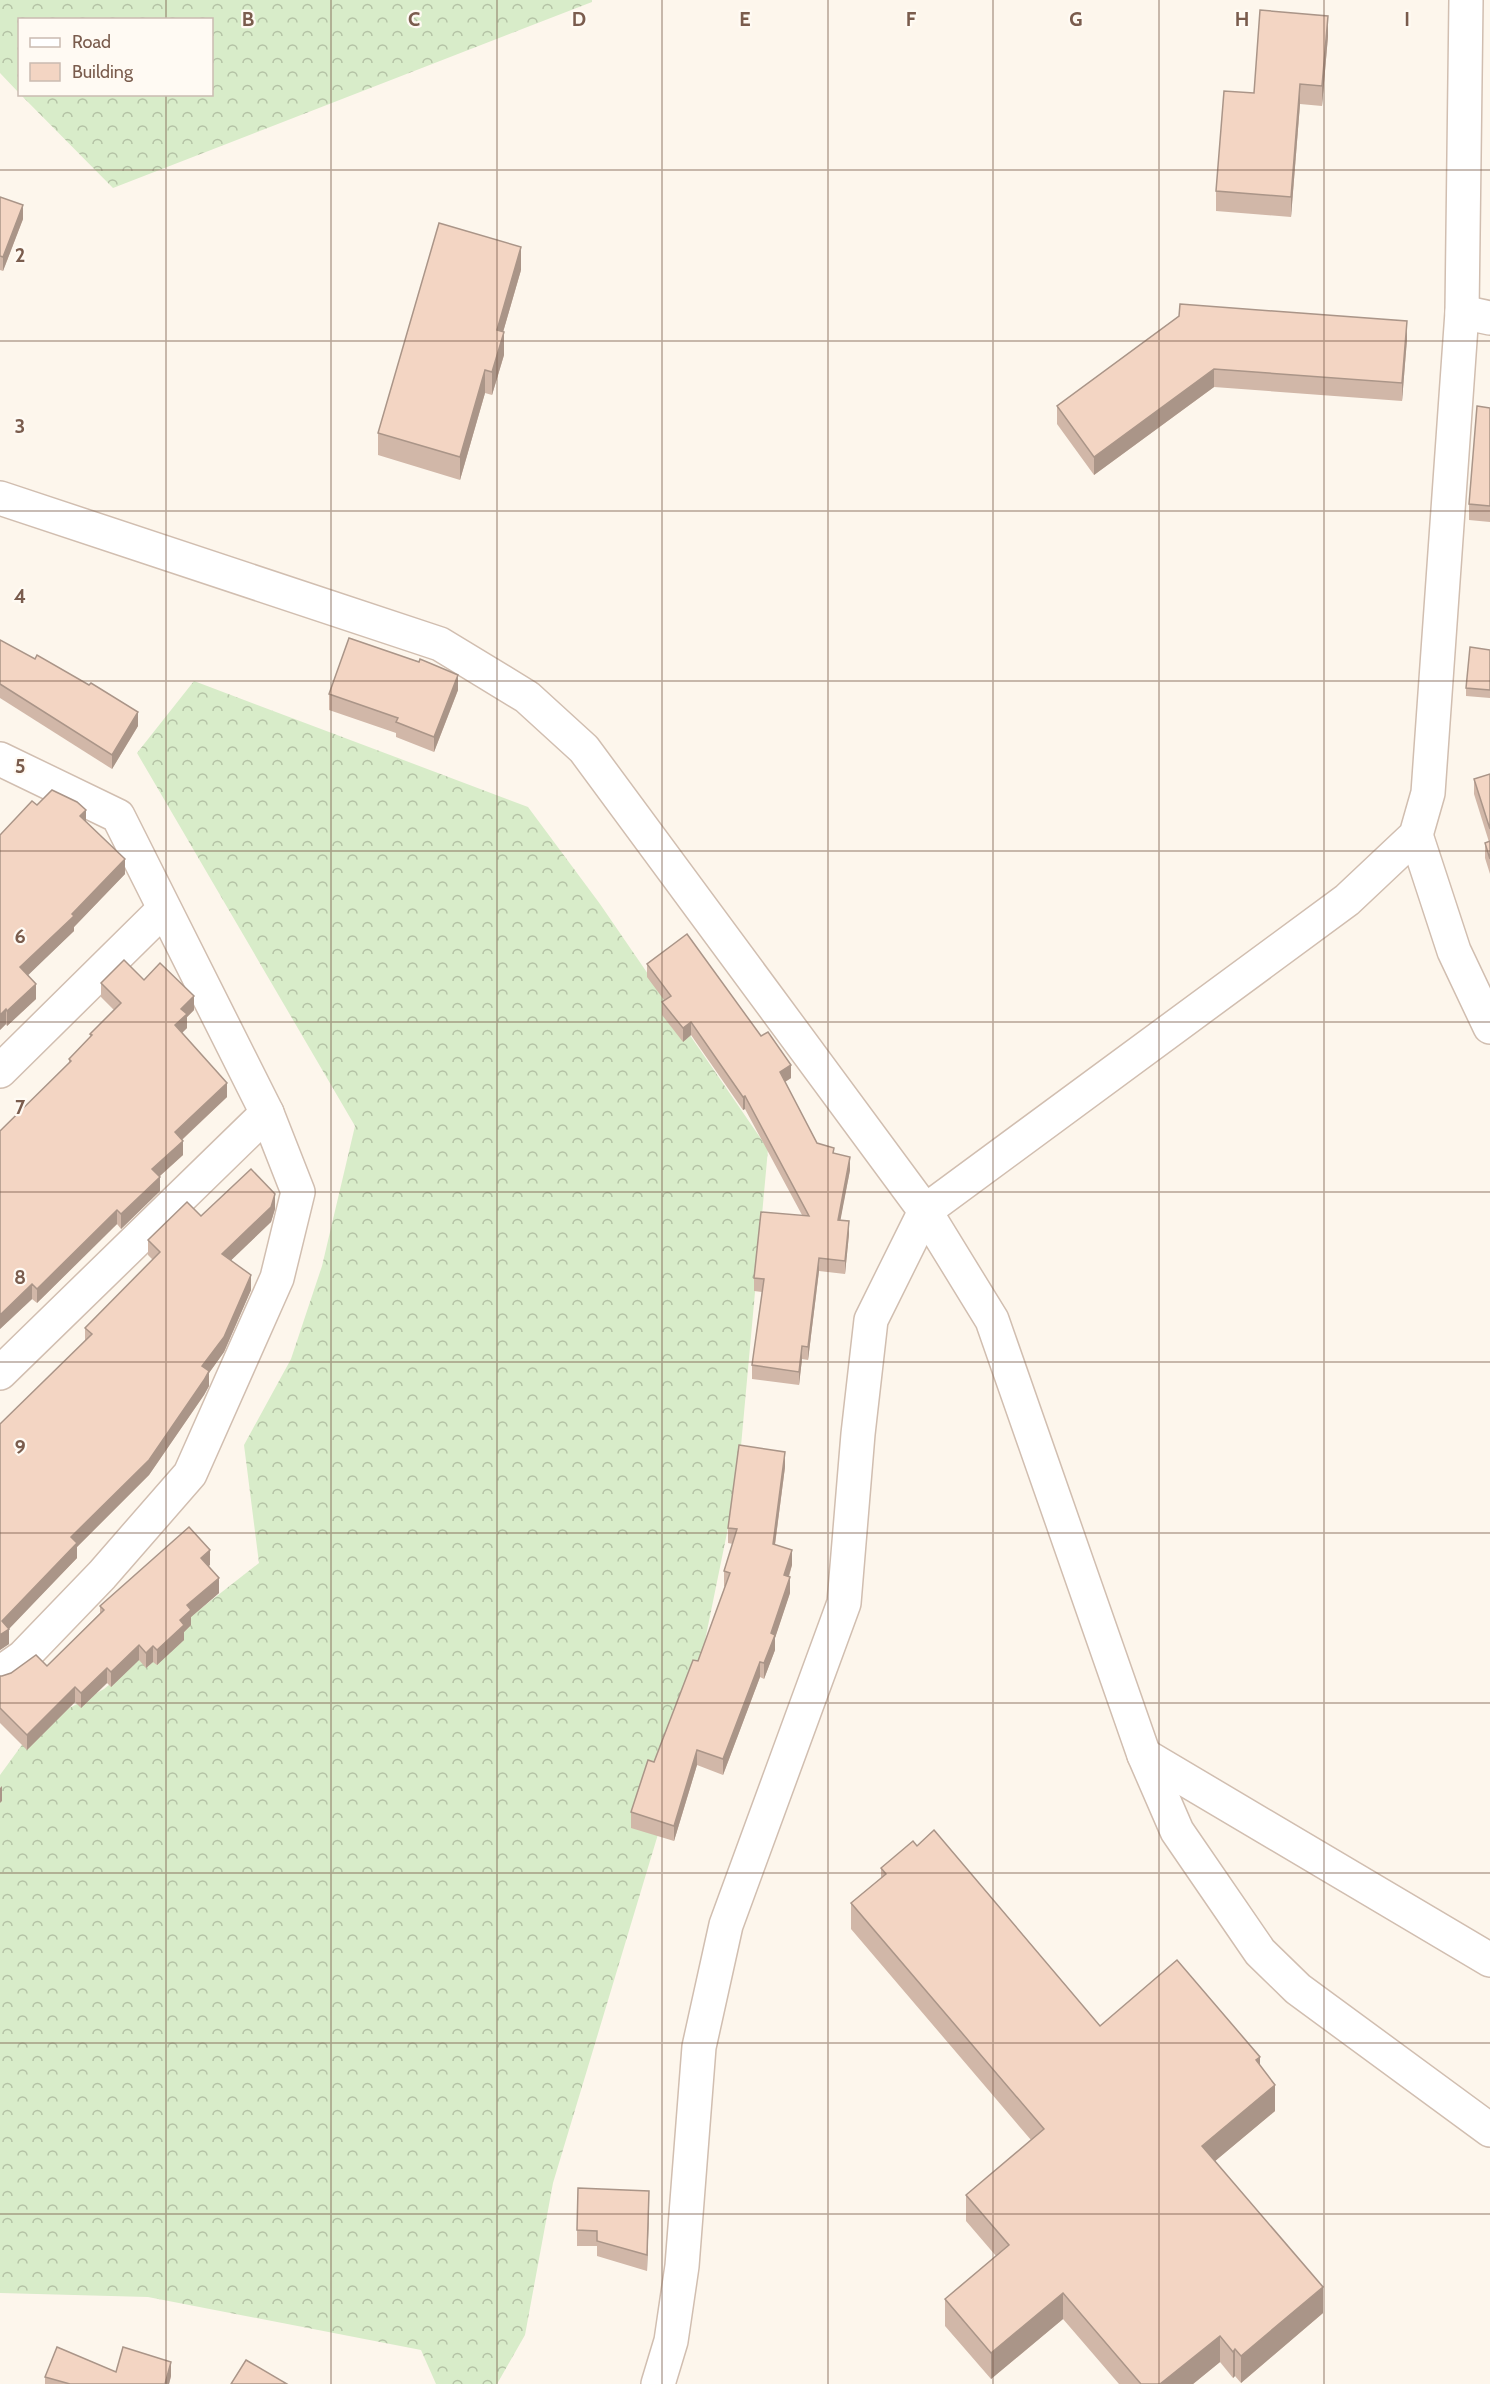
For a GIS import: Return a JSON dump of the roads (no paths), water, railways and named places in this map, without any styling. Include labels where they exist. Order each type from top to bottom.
[{"type":"street","points":[[658,2384],[671,2341],[682,2266],[699,2047],[724,1936],[797,1728],[844,1603],[858,1434],[871,1320],[925,1211],[1347,900],[1416,835],[1428,793],[1476,315],[1466,0]]},
{"type":"street","points":[[0,498],[440,644],[527,697],[584,749],[925,1211],[992,1320],[1144,1755],[1177,1831],[1260,1953],[1298,1989],[1490,2130]]},
{"type":"street","points":[[0,1672],[23,1657],[102,1575],[190,1474],[277,1278],[298,1192],[267,1113],[118,816],[3,766]]},
{"type":"street","points":[[1416,835],[1454,951],[1490,1027]]},
{"type":"street","points":[[0,1071],[164,909]]},
{"type":"street","points":[[0,1373],[267,1113]]},
{"type":"street","points":[[1144,1755],[1490,1960]]}]
